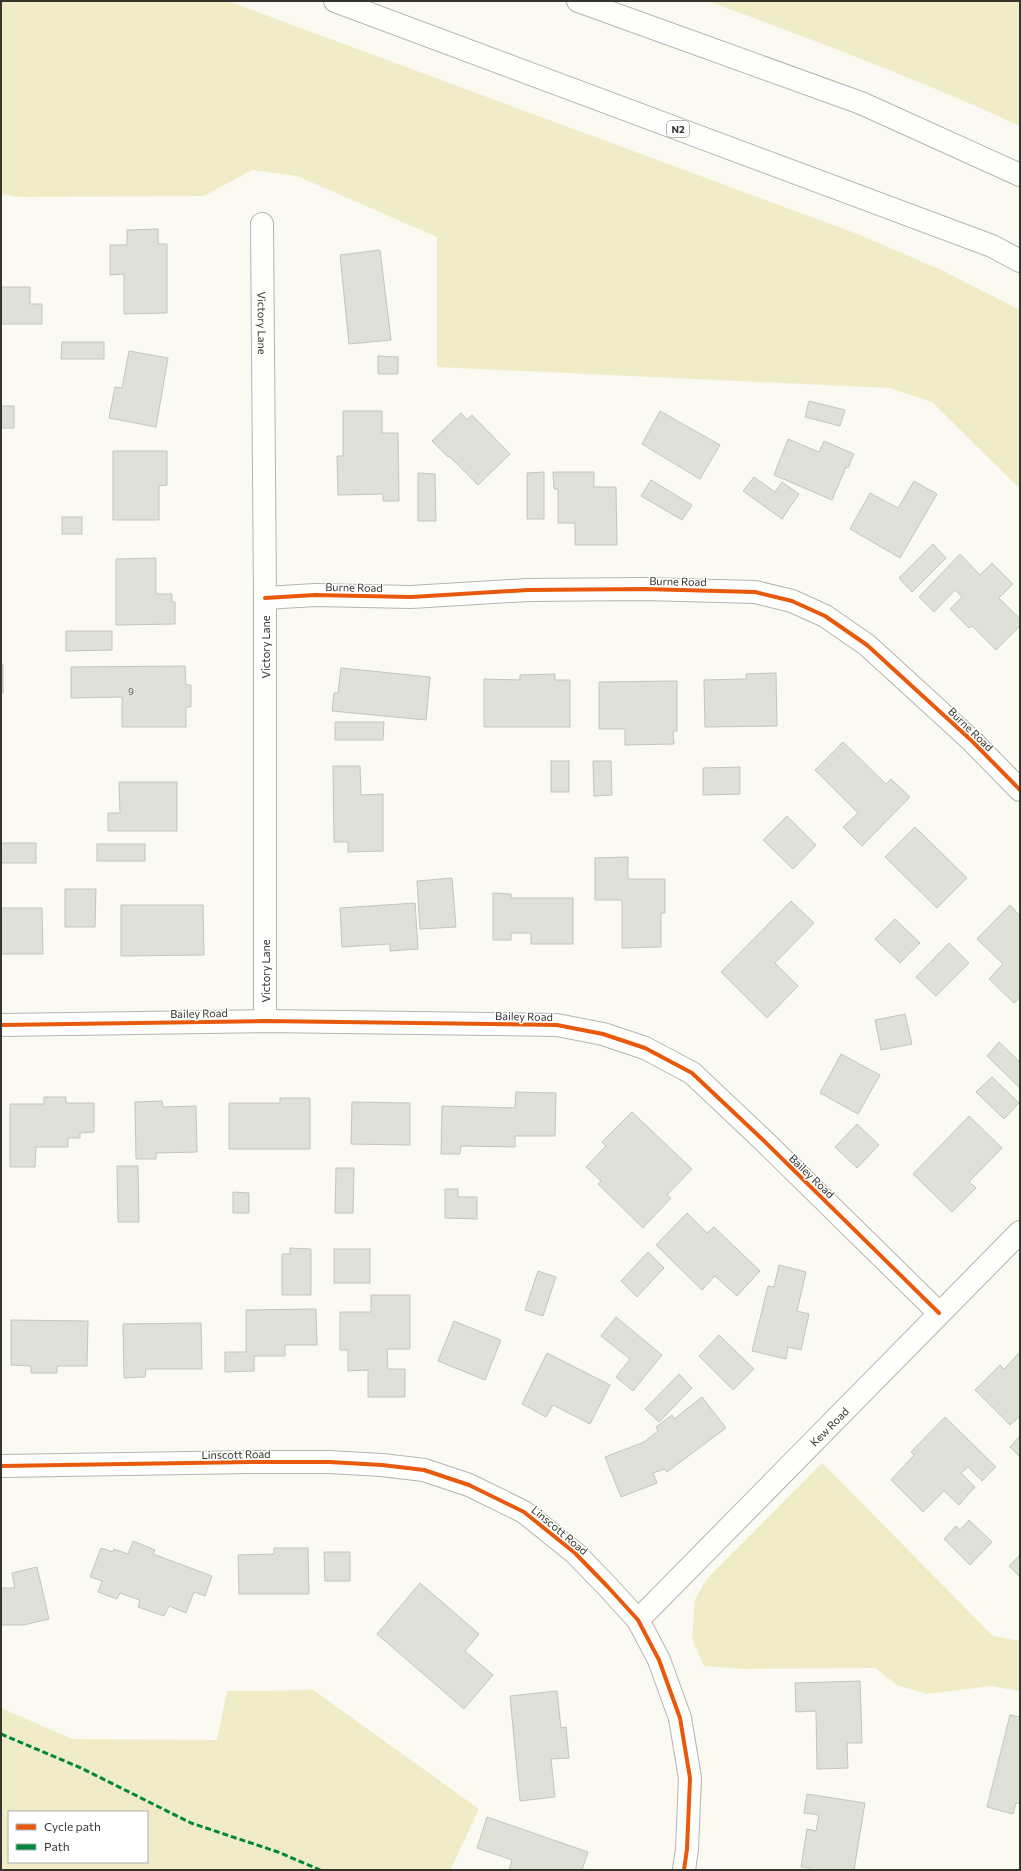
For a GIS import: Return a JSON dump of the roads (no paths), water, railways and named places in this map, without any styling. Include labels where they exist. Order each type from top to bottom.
[{"type":"main road","name":"N2","points":[[335,1],[992,246],[1020,261]]},
{"type":"main road","points":[[578,1],[861,103],[1020,174]]},
{"type":"main road","name":"Victory Lane","points":[[262,224],[265,598],[265,1021]]},
{"type":"main road","name":"Burne Road","points":[[265,598],[315,596],[411,597],[528,590],[644,589],[755,592],[792,601],[825,616],[867,645],[972,741],[1020,790]]},
{"type":"main road","name":"Bailey Road","points":[[1,1025],[265,1021],[557,1025],[603,1034],[645,1048],[692,1073],[762,1139],[940,1313]]},
{"type":"main road","name":"Kew Road","points":[[638,1620],[1020,1232]]},
{"type":"main road","name":"Linscott Road","points":[[1,1466],[321,1462],[382,1465],[424,1470],[469,1485],[524,1512],[575,1553],[638,1620],[659,1660],[680,1718],[690,1778],[687,1848],[684,1870]]}]
